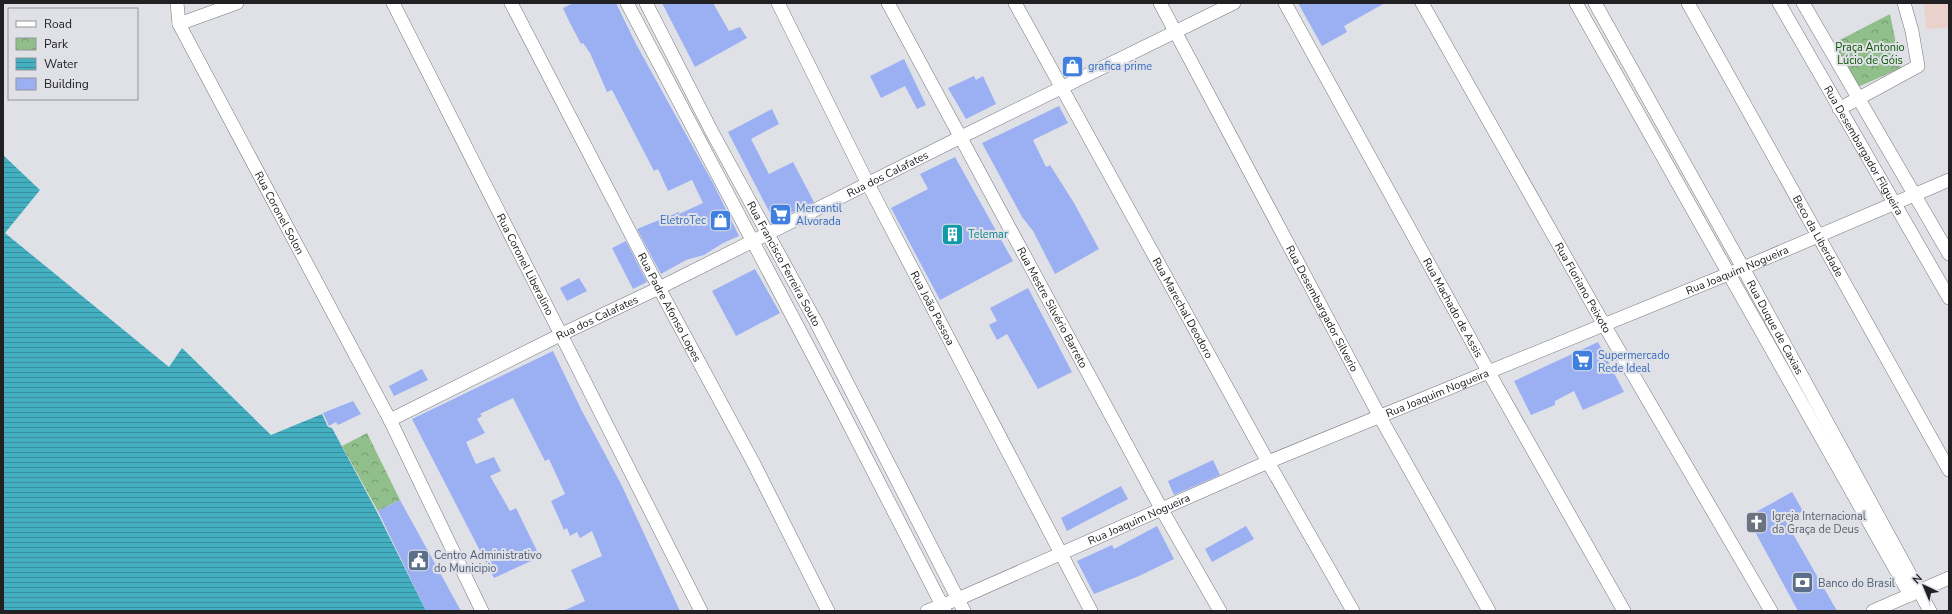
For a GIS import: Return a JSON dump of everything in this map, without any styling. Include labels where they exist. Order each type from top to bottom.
[{"type":"street","name":"Rua Coronel Solon","points":[[177,3],[179,24],[390,420],[482,611]]},
{"type":"street","points":[[179,24],[237,3]]},
{"type":"street","name":"Rua Coronel Liberalino","points":[[393,3],[702,611]]},
{"type":"street","name":"Rua Padre Afonso Lopes","points":[[511,3],[659,288],[753,462],[828,611]]},
{"type":"street","name":"Rua Francisco Ferreira Souto","points":[[627,3],[838,403],[943,608]]},
{"type":"street","name":"Rua Francisco Ferreira Souto","points":[[646,3],[712,132],[769,234],[854,396],[964,611]]},
{"type":"street","name":"Rua João Pessoa","points":[[778,3],[868,184],[1091,611]]},
{"type":"street","name":"Rua Mestre Silvério Barreto","points":[[888,3],[1162,510],[1220,611]]},
{"type":"street","name":"Rua Marechal Deodoro","points":[[1015,3],[1268,462],[1353,611]]},
{"type":"street","name":"Rua Desembargador Silverio","points":[[1160,3],[1380,417],[1489,611]]},
{"type":"street","name":"Rua dos Calafates","points":[[390,420],[1234,3]]},
{"type":"street","name":"Rua Machado de Assis","points":[[1286,3],[1488,371],[1624,611]]},
{"type":"street","name":"Rua Floriano Peixoto","points":[[1422,3],[1603,324],[1770,611]]},
{"type":"street","name":"Rua Duque de Caxias","points":[[1576,3],[1728,273],[1916,593],[1930,611]]},
{"type":"street","name":"Rua Duque de Caxias","points":[[1595,3],[1743,268],[1916,593]]},
{"type":"street","name":"Beco da Liberdade","points":[[1688,3],[1949,470]]},
{"type":"street","name":"Rua Desembargador Filgueira","points":[[1779,3],[1949,298]]},
{"type":"street","name":"Rua Desembargador Filgueira","points":[[1803,3],[1949,254]]},
{"type":"street","points":[[1839,109],[1918,66],[1912,31],[1904,3]]},
{"type":"street","points":[[651,48],[666,40]]},
{"type":"street","points":[[1807,52],[1826,42]]},
{"type":"street","points":[[699,138],[712,132]]},
{"type":"street","name":"Rua Joaquim Nogueira","points":[[927,611],[943,608],[958,599],[1060,553],[1162,510],[1268,462],[1743,268],[1949,180]]},
{"type":"street","points":[[838,403],[854,396]]},
{"type":"street","points":[[1873,611],[1949,578]]},
{"type":"shaded area","points":[[1924,3],[1949,3],[1949,28],[1926,29]]},
{"type":"green space","name":"Praça Antonio Lúcio de Góis","points":[[1890,14],[1901,68],[1858,87],[1834,43]]},
{"type":"green space","points":[[367,433],[400,500],[378,511],[342,446]]},
{"type":"water","points":[[3,155],[40,190],[5,233],[169,367],[182,348],[271,435],[322,414],[328,427],[332,428],[377,512],[426,611],[3,611]]},
{"type":"building","points":[[573,3],[616,3],[636,44],[714,185],[739,236],[723,243],[704,255],[686,260],[661,274],[637,229],[679,212],[679,214],[703,203],[692,180],[668,191],[658,169],[654,171],[612,90],[607,92],[590,53],[583,43],[581,44],[569,21],[563,8]]},
{"type":"building","points":[[662,3],[713,3],[729,31],[740,27],[747,38],[695,67]]},
{"type":"building","points":[[1298,3],[1385,3],[1344,26],[1347,32],[1322,46]]},
{"type":"building","points":[[904,59],[926,105],[917,109],[905,86],[881,98],[870,76]]},
{"type":"building","points":[[974,76],[976,80],[983,76],[996,104],[966,119],[948,88]]},
{"type":"building","points":[[1059,106],[1068,123],[1033,140],[1046,167],[1050,165],[1074,203],[1099,249],[1055,274],[1033,231],[1022,217],[982,143]]},
{"type":"building","points":[[772,109],[779,124],[751,139],[769,174],[793,162],[814,202],[774,221],[728,132]]},
{"type":"building","name":"Telemar","points":[[955,157],[1013,261],[940,300],[891,208],[928,189],[920,174]]},
{"type":"building","points":[[626,241],[647,282],[633,289],[612,248]]},
{"type":"building","points":[[755,269],[780,313],[736,336],[712,291]]},
{"type":"building","points":[[579,278],[587,291],[567,301],[560,288]]},
{"type":"building","points":[[1028,288],[1072,372],[1038,389],[1007,334],[997,340],[989,325],[997,321],[990,308]]},
{"type":"building","name":"Supermercado Rede Ideal","points":[[1598,342],[1624,392],[1583,410],[1574,391],[1555,401],[1555,405],[1531,415],[1514,381]]},
{"type":"building","points":[[553,351],[582,411],[621,484],[680,611],[563,611],[585,601],[571,570],[602,556],[592,531],[580,538],[577,532],[570,536],[567,528],[564,530],[551,501],[565,494],[549,459],[545,461],[513,398],[480,414],[482,416],[477,419],[485,433],[466,442],[476,464],[494,457],[501,471],[490,476],[510,511],[516,508],[540,557],[494,578],[412,419]]},
{"type":"building","points":[[422,369],[428,380],[394,396],[389,386]]},
{"type":"building","points":[[353,401],[361,414],[338,425],[336,422],[329,426],[323,413]]},
{"type":"building","points":[[1213,460],[1220,475],[1174,495],[1168,481]]},
{"type":"building","points":[[1121,486],[1128,499],[1067,531],[1061,518]]},
{"type":"building","points":[[1792,492],[1803,511],[1785,520],[1837,611],[1798,611],[1747,517]]},
{"type":"building","name":"Centro Administrativo do Municipio","points":[[400,500],[461,611],[426,611],[378,511]]},
{"type":"building","points":[[1157,526],[1174,559],[1139,576],[1094,594],[1077,561],[1112,545],[1114,549]]},
{"type":"building","points":[[1246,526],[1254,539],[1212,562],[1205,549]]},
{"type":"place","name":"grafica prime","points":[[1072,66]]},
{"type":"place","name":"Mercantil Alvorada","points":[[780,214]]},
{"type":"place","name":"EletroTec","points":[[721,220]]},
{"type":"place","name":"Telemar","points":[[952,234]]},
{"type":"place","name":"Supermercado Rede Ideal","points":[[1582,361]]},
{"type":"place","name":"Igreja Internacional da Graça de Deus","points":[[1756,522]]},
{"type":"place","name":"Centro Administrativo do Municipio","points":[[418,561]]},
{"type":"place","name":"Banco do Brasil","points":[[1802,583]]}]
